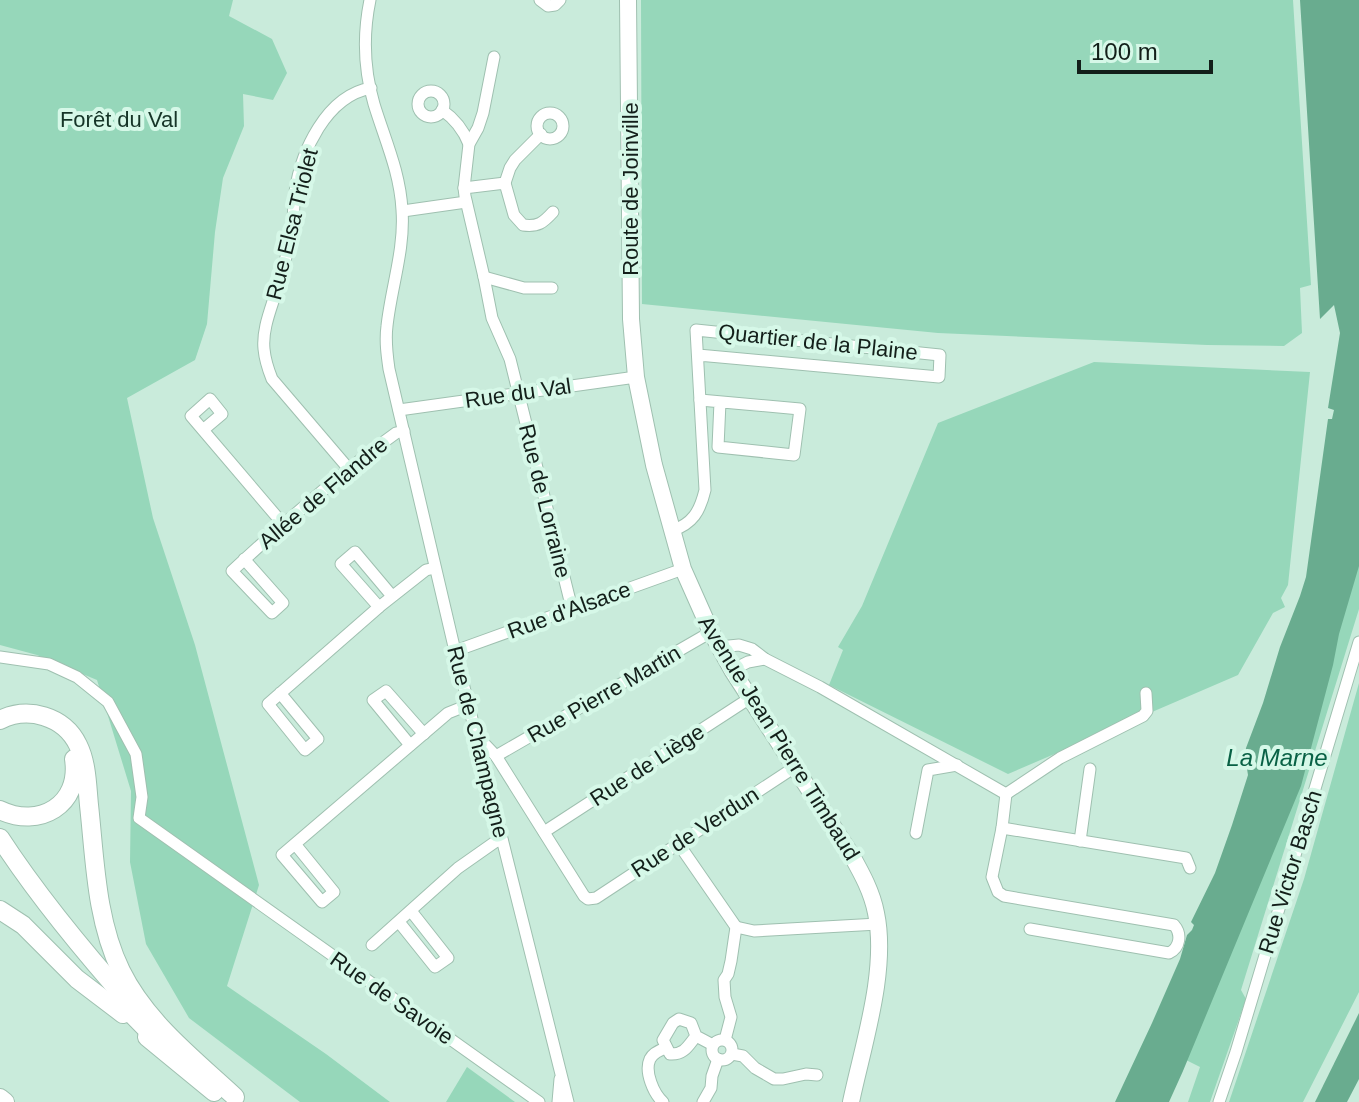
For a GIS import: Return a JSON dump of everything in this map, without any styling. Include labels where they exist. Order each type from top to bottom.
[{"type":"highway","points":[[0,720],[21,714],[44,716],[57,721],[74,738],[83,762],[99,896],[106,929],[122,973],[137,999],[159,1026],[233,1101]]},
{"type":"highway","points":[[0,728],[28,721],[46,724],[66,740],[75,763],[72,789],[66,799],[51,811],[31,817],[0,810]]},
{"type":"highway","points":[[0,838],[66,930],[140,1014],[233,1101]]},
{"type":"highway","points":[[0,851],[38,906],[89,970],[136,1020],[202,1082],[233,1101]]},
{"type":"highway","points":[[0,910],[23,925],[77,979],[121,1012],[181,1067],[233,1101]]},
{"type":"highway","points":[[0,1098],[5,1102]]},
{"type":"main road","name":"Route de Joinville","points":[[628,0],[631,319],[636,377]]},
{"type":"main road","name":"Avenue Jean Pierre Timbaud","points":[[636,377],[646,435],[683,569],[732,670],[861,872],[872,897],[878,924],[877,980],[851,1102]]},
{"type":"street","name":"Rue de Champagne","points":[[370,0],[365,50],[371,88],[399,178],[403,211],[387,326],[389,369],[468,705],[560,1074],[563,1102]]},
{"type":"street","points":[[540,0],[548,6],[560,0]]},
{"type":"street","name":"Rue de Lorraine","points":[[494,57],[489,93],[478,128],[469,144],[464,188],[492,318],[510,359],[572,609]]},
{"type":"street","name":"Rue Elsa Triolet","points":[[348,468],[272,379],[266,364],[264,331],[292,236],[295,194],[307,148],[325,119],[347,96],[371,88]]},
{"type":"street","points":[[442,110],[457,121],[469,144]]},
{"type":"street","points":[[541,134],[515,160],[505,183],[514,215],[523,225],[542,224],[553,212]]},
{"type":"street","points":[[464,188],[505,183]]},
{"type":"street","points":[[403,211],[466,202]]},
{"type":"street","points":[[484,277],[524,288],[552,288]]},
{"type":"street","name":"Quartier de la Plaine","points":[[696,330],[940,355],[939,377],[698,355],[696,330]]},
{"type":"street","points":[[671,531],[692,521],[705,490],[698,355]]},
{"type":"street","name":"Rue du Val","points":[[399,410],[636,377]]},
{"type":"street","points":[[700,400],[800,409],[794,455],[718,447],[720,402]]},
{"type":"street","points":[[203,430],[283,524]]},
{"type":"street","name":"Allée de Flandre","points":[[244,559],[283,603],[272,613],[232,571],[244,559],[283,524],[348,468],[396,433],[404,431]]},
{"type":"street","points":[[379,607],[341,564],[355,552],[392,596]]},
{"type":"street","points":[[280,693],[318,739],[305,750],[268,704],[280,693],[392,596],[426,570],[435,568]]},
{"type":"street","name":"Rue d'Alsace","points":[[455,651],[683,569]]},
{"type":"street","points":[[715,639],[746,646],[1006,794]]},
{"type":"street","name":"Rue Pierre Martin","points":[[496,756],[715,639]]},
{"type":"street","name":"Rue Victor Basch","points":[[1219,1102],[1359,642]]},
{"type":"street","name":"Rue de Savoie","points":[[0,657],[49,664],[77,677],[108,702],[136,754],[142,797],[139,818],[539,1102]]},
{"type":"street","points":[[732,670],[748,662],[765,659]]},
{"type":"street","points":[[410,745],[373,700],[386,691],[424,734]]},
{"type":"street","points":[[1030,929],[1169,953],[1174,950],[1179,930],[1174,925],[1004,896],[998,892],[992,877],[1006,794],[1060,758],[1143,716],[1147,705],[1146,693]]},
{"type":"street","name":"Rue de Liège","points":[[544,832],[750,698]]},
{"type":"street","points":[[295,844],[334,892],[322,902],[282,855],[448,713],[468,705]]},
{"type":"street","points":[[475,733],[496,756],[544,832]]},
{"type":"street","points":[[916,833],[928,770],[919,744]]},
{"type":"street","points":[[928,770],[957,765]]},
{"type":"street","name":"Rue de Verdun","points":[[544,832],[584,896],[596,898],[795,767]]},
{"type":"street","points":[[1080,841],[1090,769]]},
{"type":"street","points":[[1002,828],[1186,858],[1190,868]]},
{"type":"street","points":[[372,945],[458,868],[502,840]]},
{"type":"street","points":[[678,843],[736,927],[754,931],[878,924]]},
{"type":"street","points":[[399,922],[435,967],[448,958],[411,911]]},
{"type":"street","points":[[725,1040],[731,1017],[723,987],[736,927]]},
{"type":"street","points":[[696,1036],[677,1055],[670,1054],[663,1040],[679,1019],[691,1023],[696,1036],[713,1045]]},
{"type":"street","points":[[725,1040],[730,1044],[732,1054],[725,1060],[718,1059],[712,1052],[713,1045],[716,1041],[725,1040]]},
{"type":"street","points":[[663,1102],[656,1096],[648,1068],[650,1058],[666,1048]]},
{"type":"street","points":[[732,1054],[743,1056],[755,1068],[774,1079],[817,1075]]},
{"type":"street","points":[[703,1102],[711,1088],[718,1059]]},
{"type":"green space","name":"Forêt du Val","points":[[0,0],[233,0],[229,16],[272,39],[287,73],[273,100],[243,94],[244,126],[223,178],[207,324],[195,360],[127,398],[153,518],[195,645],[259,885],[227,986],[390,1102],[300,1102],[189,1018],[146,944],[130,862],[131,791],[97,680],[37,655],[0,645]]},
{"type":"green space","points":[[641,0],[1293,0],[1311,285],[1300,288],[1302,333],[1284,346],[1207,345],[938,333],[642,304]]},
{"type":"green space","points":[[1094,362],[1310,372],[1288,585],[1281,598],[1285,607],[1273,613],[1238,675],[1008,774],[829,685],[843,650],[838,647],[862,606],[938,423]]},
{"type":"green space","points":[[1359,525],[1359,609],[1241,990],[1246,999],[1210,1102],[1188,1102],[1200,1067],[1182,1058]]},
{"type":"green space","points":[[1359,683],[1359,992],[1303,1102],[1229,1102],[1304,879]]},
{"type":"green space","points":[[467,1067],[515,1102],[446,1102]]},
{"type":"water","name":"La Marne","points":[[1300,0],[1359,0],[1359,566],[1301,786],[1169,1102],[1115,1102],[1215,873],[1248,775],[1246,748],[1306,577],[1328,419],[1332,419],[1334,410],[1328,408],[1340,333],[1334,305],[1320,319]]},
{"type":"water","points":[[1359,1013],[1359,1079],[1347,1102],[1315,1102]]}]
